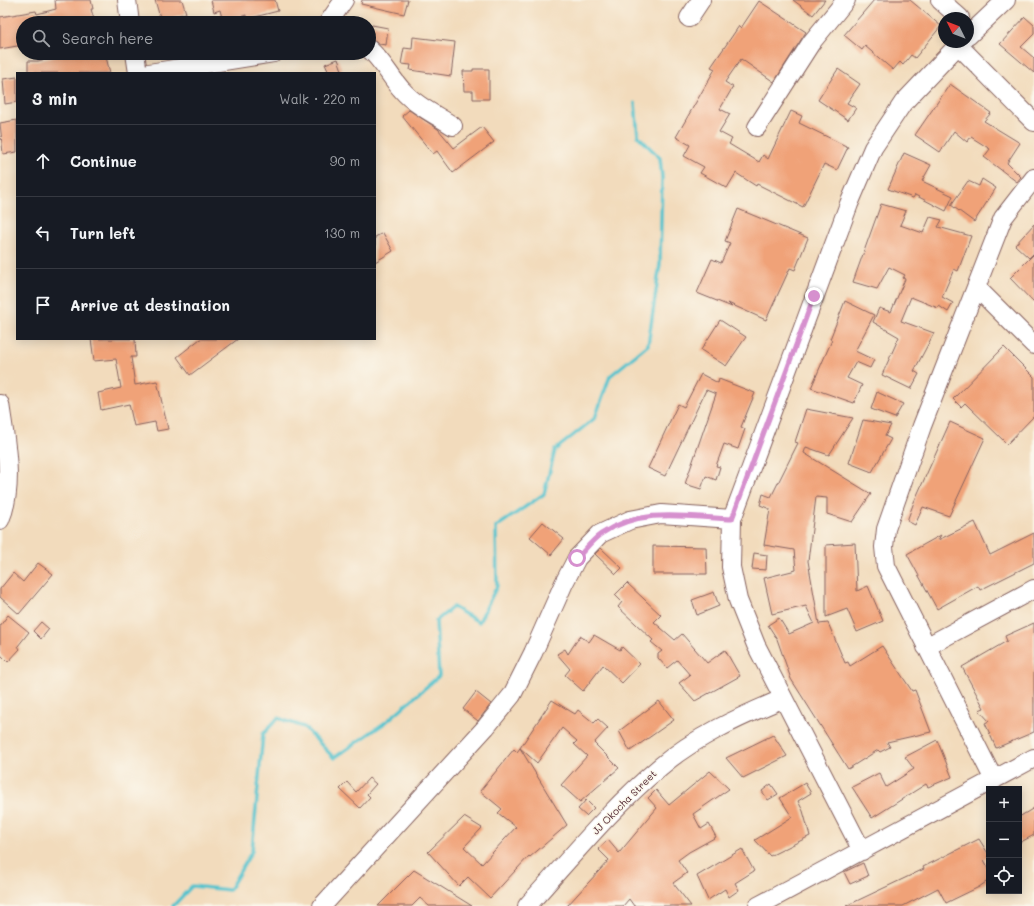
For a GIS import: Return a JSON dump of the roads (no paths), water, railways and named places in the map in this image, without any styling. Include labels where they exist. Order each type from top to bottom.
[{"type":"street","points":[[127,0],[129,16]]},
{"type":"street","points":[[335,16],[344,0]]},
{"type":"street","points":[[689,18],[701,0]]},
{"type":"street","points":[[757,128],[811,43],[846,0]]},
{"type":"street","points":[[940,0],[953,12]]},
{"type":"street","points":[[974,29],[1006,0]]},
{"type":"street","points":[[974,46],[1034,122]]},
{"type":"street","points":[[862,851],[782,699],[756,645],[738,600],[731,567],[732,519],[822,275],[873,148],[903,103],[955,48]]},
{"type":"street","points":[[376,54],[389,75],[404,92],[453,126]]},
{"type":"street","points":[[136,60],[138,72]]},
{"type":"street","points":[[155,72],[230,60]]},
{"type":"street","points":[[994,780],[886,566],[884,547],[886,529],[922,426],[1003,218],[1034,178]]},
{"type":"street","points":[[977,288],[1034,345]]},
{"type":"street","points":[[0,404],[7,457],[7,487],[0,520]]},
{"type":"street","points":[[322,906],[486,727],[512,694],[533,653],[564,582],[577,558],[600,534],[630,520],[661,514],[732,519]]},
{"type":"street","points":[[926,647],[1034,589]]},
{"type":"street","name":"JJ Okocha Street","points":[[527,906],[631,793],[660,766],[695,742],[735,720],[782,699]]},
{"type":"street","points":[[758,906],[1034,758]]},
{"type":"waterway","points":[[173,906],[192,886],[229,890],[252,851],[263,734],[278,718],[304,727],[334,758],[386,722],[439,676],[436,621],[453,607],[479,622],[497,586],[496,527],[544,494],[555,450],[595,418],[610,376],[648,345],[660,264],[662,178],[660,158],[638,136],[635,103]]}]
